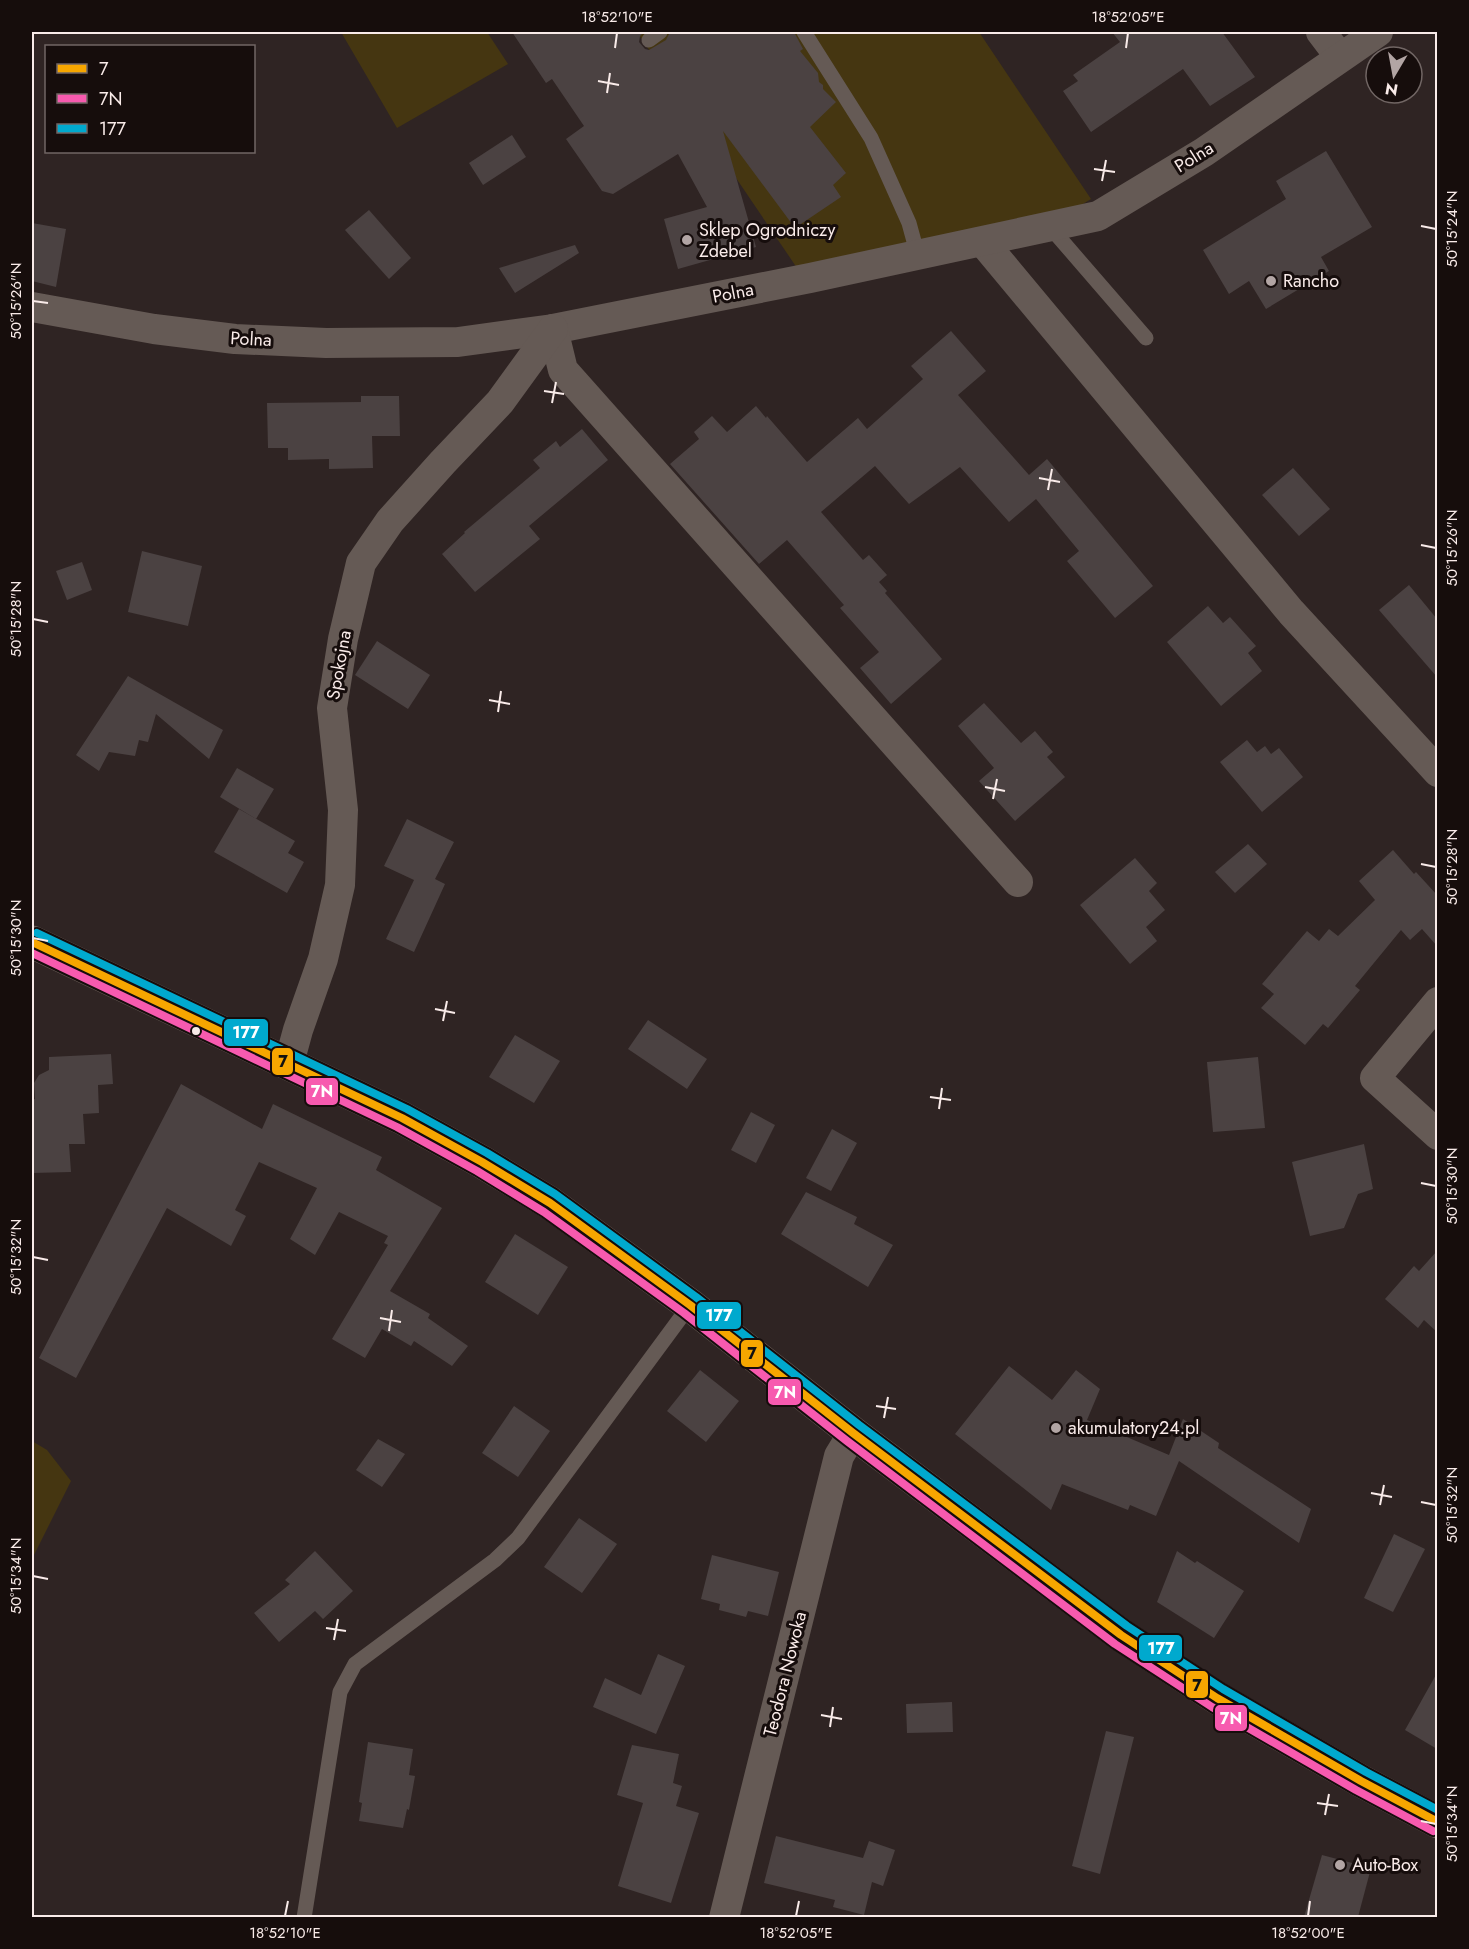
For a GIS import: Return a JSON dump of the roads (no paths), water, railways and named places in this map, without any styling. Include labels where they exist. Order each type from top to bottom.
[{"type":"street","points":[[1321,32],[1341,57]]},
{"type":"street","name":"Polna","points":[[32,307],[154,329],[235,339],[326,343],[458,342],[553,329],[983,242],[1098,216],[1204,152],[1378,32]]},
{"type":"street","points":[[983,242],[1292,612],[1437,772]]},
{"type":"street","points":[[553,329],[563,370],[1018,882]]},
{"type":"street","name":"Spokojna","points":[[289,1063],[323,959],[340,885],[343,810],[332,708],[343,639],[361,563],[390,521],[500,402],[553,329]]},
{"type":"street","points":[[32,942],[402,1118],[550,1203],[690,1305],[853,1433],[1121,1635],[1227,1704],[1437,1822]]},
{"type":"street","points":[[1437,1002],[1375,1078],[1437,1135]]},
{"type":"street","name":"Teodora Nowoka","points":[[724,1917],[839,1456],[853,1433]]},
{"type":"lane","points":[[804,32],[871,138],[909,223],[918,255]]},
{"type":"lane","points":[[1050,226],[1146,338]]},
{"type":"lane","points":[[304,1917],[340,1692],[355,1664],[495,1560],[518,1539],[690,1305]]},
{"type":"place","name":"Sklep Ogrodniczy Zdebel","points":[[687,240]]},
{"type":"place","name":"Rancho","points":[[1271,281]]},
{"type":"place","name":"akumulatory24.pl","points":[[1056,1428]]},
{"type":"place","name":"Auto-Box","points":[[1340,1865]]}]
